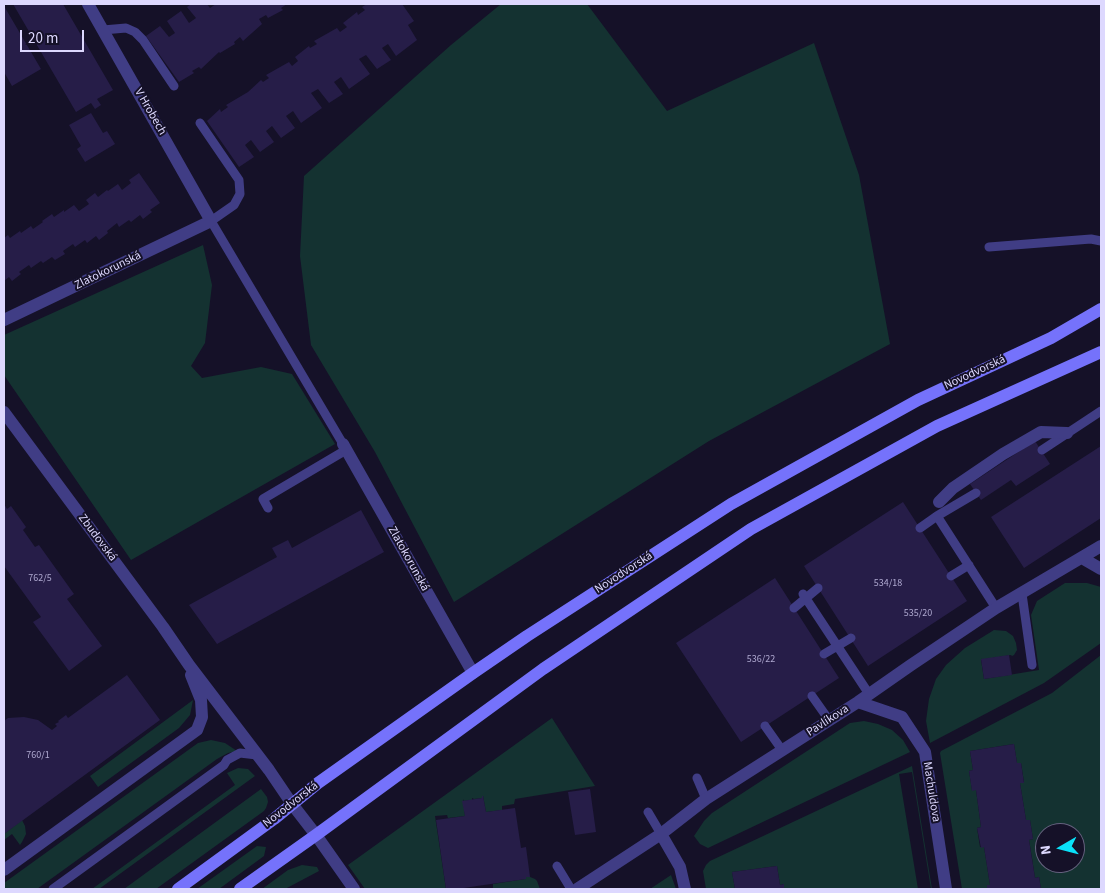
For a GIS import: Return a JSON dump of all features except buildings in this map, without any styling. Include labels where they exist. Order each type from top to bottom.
[{"type":"main road","name":"Novodvorská","points":[[178,889],[274,819],[318,783],[526,636],[731,504],[918,400],[1051,338],[1101,309]]},
{"type":"main road","points":[[240,889],[543,669],[751,529],[937,426],[1101,352]]},
{"type":"street","name":"V Hrobech","points":[[88,4],[212,221]]},
{"type":"street","name":"Zlatokorunská","points":[[4,320],[212,221]]},
{"type":"street","name":"Zbudovská","points":[[4,412],[158,619],[189,665],[257,754],[354,889]]},
{"type":"street","points":[[940,502],[953,488],[1003,454],[1041,432],[1067,433]]},
{"type":"street","name":"Zlatokorunská","points":[[344,447],[473,673]]},
{"type":"street","name":"Pavlíkova","points":[[577,889],[661,834],[706,799],[863,698],[996,608],[1101,546]]},
{"type":"street","points":[[1082,558],[1101,569]]},
{"type":"street","name":"Zbudovská","points":[[4,870],[196,730],[202,717],[201,700],[189,665]]},
{"type":"street","name":"Machuldova","points":[[863,698],[902,717],[925,752],[946,889]]},
{"type":"street","points":[[661,834],[680,866],[685,889]]},
{"type":"lane","points":[[103,30],[126,28],[135,32],[143,40],[174,86]]},
{"type":"lane","points":[[200,123],[239,180],[240,194],[234,205],[212,221],[344,447],[263,498],[268,508]]},
{"type":"lane","points":[[989,247],[1091,238],[1101,241]]},
{"type":"lane","points":[[1042,450],[1101,411]]},
{"type":"lane","points":[[920,528],[976,493]]},
{"type":"lane","points":[[937,516],[996,608]]},
{"type":"lane","points":[[951,576],[969,565]]},
{"type":"lane","points":[[794,608],[804,596],[818,588]]},
{"type":"lane","points":[[1022,594],[1032,666]]},
{"type":"lane","points":[[804,596],[838,647],[863,698]]},
{"type":"lane","points":[[824,654],[851,638]]},
{"type":"lane","points":[[812,696],[829,720]]},
{"type":"lane","points":[[765,726],[782,750]]},
{"type":"lane","points":[[53,889],[224,765],[227,760],[240,753],[257,754]]},
{"type":"lane","points":[[697,778],[706,799]]},
{"type":"lane","points":[[648,812],[661,834]]},
{"type":"lane","points":[[557,866],[571,889]]},
{"type":"green space","points":[[501,4],[587,4],[667,111],[814,43],[859,175],[890,344],[709,441],[454,602],[375,452],[311,345],[300,256],[304,176],[451,45]]},
{"type":"green space","points":[[203,245],[212,285],[205,343],[191,366],[202,378],[261,367],[292,374],[335,444],[131,560],[4,375],[4,335]]},
{"type":"green space","points":[[1065,583],[1087,583],[1101,587],[1101,643],[1044,683],[930,743],[926,721],[929,699],[936,679],[946,665],[965,648],[994,630],[1006,631],[1013,636],[1017,650],[1012,656],[981,660],[984,679],[1039,670],[1031,615],[1037,601]]},
{"type":"green space","points":[[1101,655],[1101,889],[1041,889],[1039,877],[1035,878],[1029,840],[1033,839],[1030,820],[1026,820],[1020,783],[1024,782],[1021,763],[1017,763],[1014,744],[970,751],[973,770],[969,771],[972,790],[976,790],[981,827],[977,828],[980,847],[984,847],[990,885],[987,885],[987,889],[962,889],[941,751],[1052,693]]},
{"type":"green space","points":[[193,700],[190,715],[179,728],[98,787],[90,776]]},
{"type":"green space","points":[[552,718],[595,786],[515,799],[514,804],[502,806],[502,810],[486,812],[483,796],[482,798],[472,798],[472,800],[464,801],[463,799],[465,816],[448,818],[447,815],[435,816],[446,889],[365,889],[348,865]]},
{"type":"green space","points":[[864,721],[892,730],[903,740],[910,752],[708,848],[700,844],[694,836],[712,813],[850,723]]},
{"type":"green space","points":[[211,740],[225,743],[237,751],[217,759],[37,889],[4,889],[4,883],[198,743]]},
{"type":"green space","points":[[912,766],[932,889],[912,772],[899,774],[918,889],[784,889],[784,884],[780,885],[777,866],[732,872],[735,889],[706,889],[703,871],[710,861]]},
{"type":"green space","points":[[238,768],[248,769],[255,776],[99,889],[92,889],[235,785],[227,773]]},
{"type":"green space","points":[[261,789],[268,802],[264,811],[156,889],[124,889]]},
{"type":"green space","points":[[22,820],[26,834],[20,845],[12,834],[4,840],[4,834]]},
{"type":"green space","points":[[257,846],[266,847],[264,856],[219,889],[197,889]]},
{"type":"green space","points":[[302,865],[317,867],[319,871],[285,889],[262,889],[288,870]]},
{"type":"green space","points":[[671,875],[676,889],[650,889]]},
{"type":"green space","points":[[526,877],[535,879],[540,889],[483,889],[493,888],[493,884],[525,879]]}]
